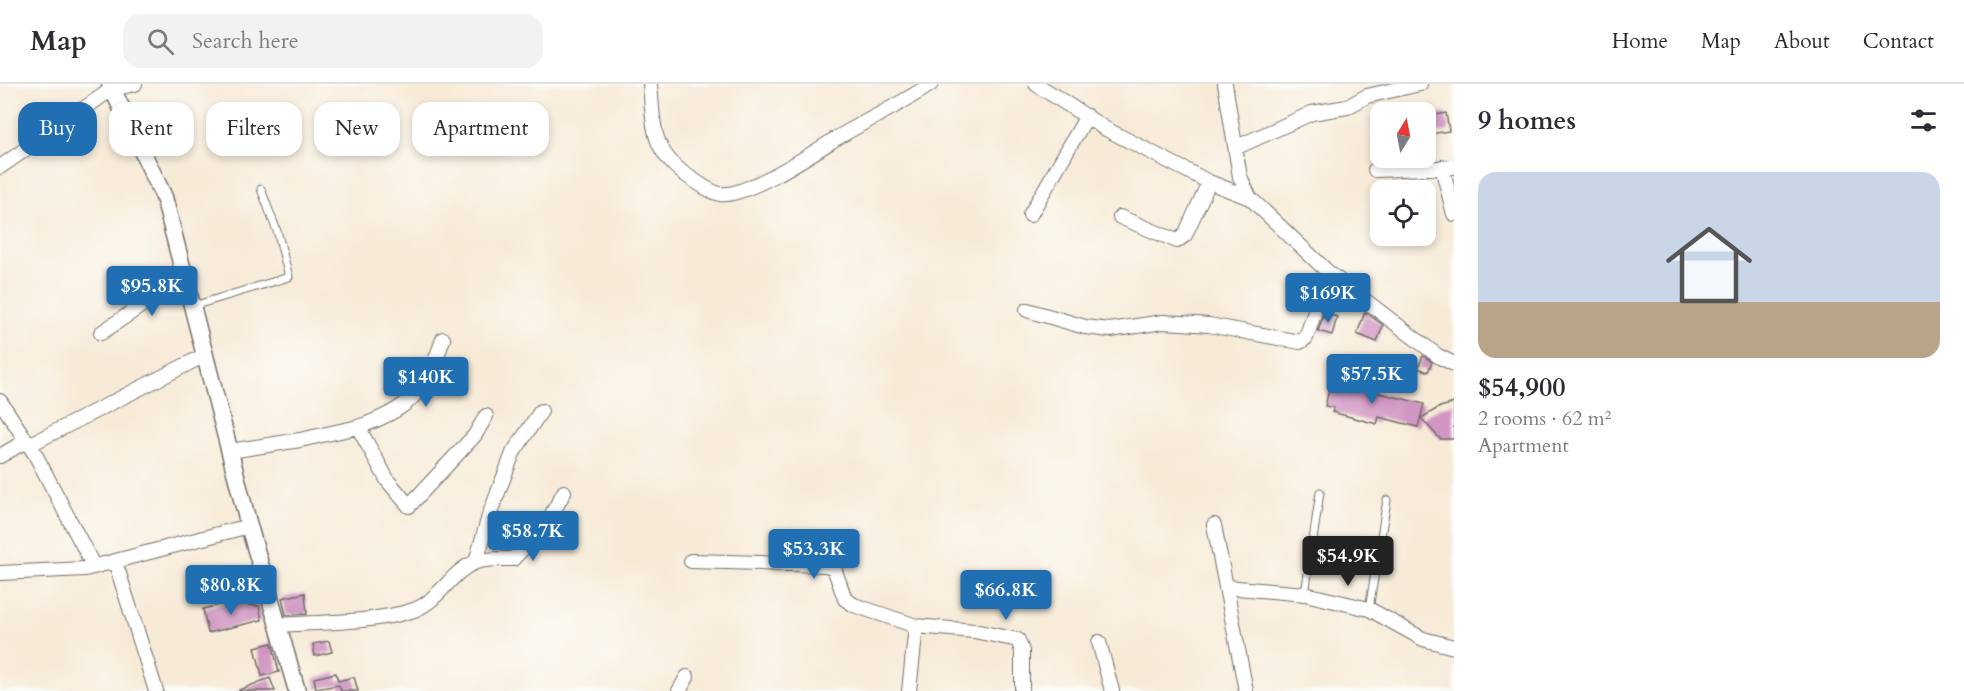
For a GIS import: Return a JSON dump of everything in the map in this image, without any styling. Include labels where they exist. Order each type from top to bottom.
[{"type":"street","points":[[0,167],[111,86],[135,84]]},
{"type":"street","points":[[650,84],[656,142],[663,156],[678,171],[708,189],[720,194],[731,194],[795,163],[897,107],[931,84]]},
{"type":"street","points":[[1036,84],[1104,128],[1209,182],[1250,198]]},
{"type":"street","points":[[1225,84],[1237,147],[1240,177],[1250,198],[1328,272],[1438,356],[1454,364]]},
{"type":"street","points":[[1237,147],[1311,113],[1347,107],[1366,96],[1420,84]]},
{"type":"street","points":[[111,86],[164,197],[249,526],[297,691]]},
{"type":"street","points":[[1030,215],[1087,116]]},
{"type":"street","points":[[1375,170],[1448,167],[1454,214]]},
{"type":"street","points":[[1120,217],[1177,241],[1185,235],[1209,182]]},
{"type":"street","points":[[1027,310],[1085,327],[1110,330],[1163,322],[1209,325],[1300,342],[1306,338],[1328,272]]},
{"type":"street","points":[[101,333],[185,276]]},
{"type":"street","points":[[230,451],[300,440],[358,427],[385,418],[412,400],[432,373],[443,339]]},
{"type":"street","points":[[0,456],[205,355]]},
{"type":"street","points":[[0,400],[27,443],[94,567]]},
{"type":"street","points":[[476,562],[489,516],[513,453],[541,411]]},
{"type":"street","points":[[358,427],[388,481],[409,506],[474,435],[486,416]]},
{"type":"street","points":[[279,625],[360,619],[411,611],[434,601],[454,577],[476,562],[513,559],[547,523],[564,492]]},
{"type":"street","points":[[1214,525],[1246,691]]},
{"type":"street","points":[[0,573],[94,567],[249,526]]},
{"type":"street","points":[[115,561],[156,691]]},
{"type":"street","points":[[691,561],[826,565],[834,568],[845,599],[915,626],[974,631],[1018,639],[1022,651],[1022,691]]},
{"type":"street","points":[[1227,587],[1305,594],[1369,609],[1423,639],[1454,647]]},
{"type":"street","points":[[909,691],[915,626]]},
{"type":"street","points":[[1099,642],[1112,691]]},
{"type":"street","points":[[679,691],[687,677]]},
{"type":"lane","points":[[193,306],[289,277],[278,234],[261,189]]},
{"type":"lane","points":[[1305,594],[1320,492]]},
{"type":"lane","points":[[1369,609],[1387,500]]},
{"type":"building","points":[[1446,113],[1449,131],[1436,133],[1436,115]]},
{"type":"building","points":[[1365,312],[1383,325],[1377,342],[1357,334]]},
{"type":"building","points":[[1324,313],[1337,317],[1332,335],[1318,331]]},
{"type":"building","points":[[1423,356],[1432,362],[1428,372],[1418,368]]},
{"type":"building","points":[[1331,381],[1424,404],[1418,427],[1379,417],[1377,424],[1332,412],[1334,408],[1325,406]]},
{"type":"building","points":[[1454,403],[1454,439],[1440,439],[1421,418],[1440,407]]},
{"type":"building","points":[[305,593],[307,614],[286,615],[282,598]]},
{"type":"building","points":[[242,599],[243,605],[259,606],[262,620],[208,633],[203,609]]},
{"type":"building","points":[[329,641],[332,652],[315,656],[313,644]]},
{"type":"building","points":[[272,643],[279,672],[262,676],[255,647]]},
{"type":"building","points":[[336,673],[338,681],[354,677],[358,691],[341,691],[339,685],[316,689],[314,678]]},
{"type":"building","points":[[270,678],[275,691],[239,691],[239,690]]}]
